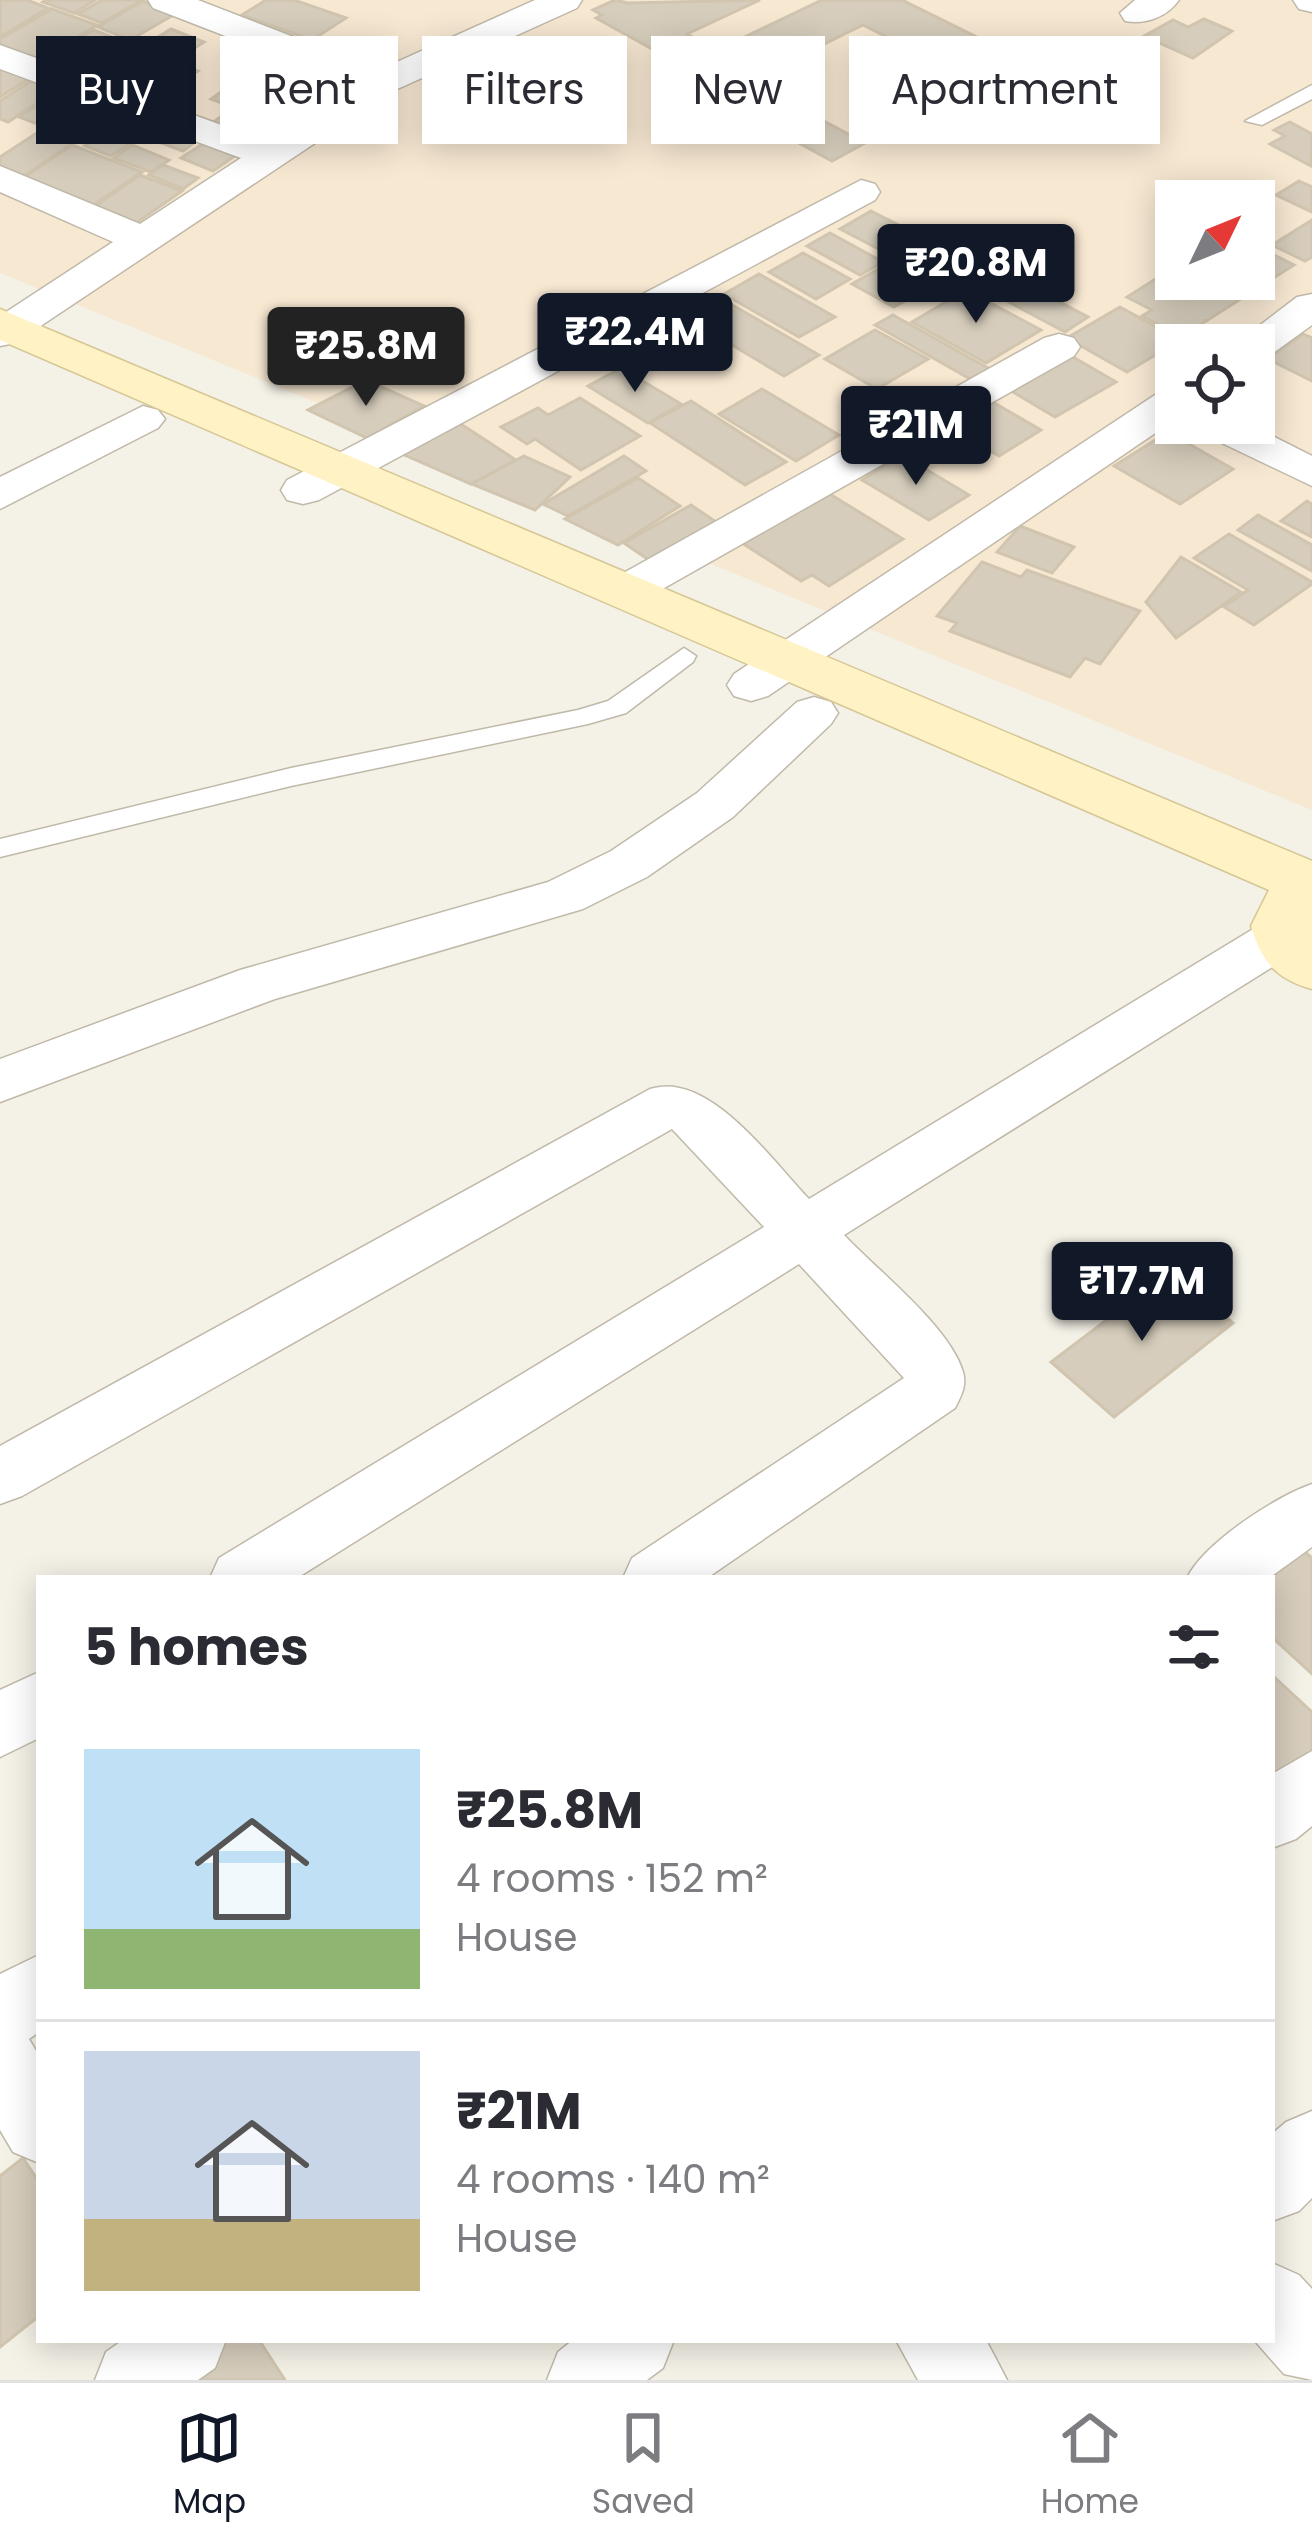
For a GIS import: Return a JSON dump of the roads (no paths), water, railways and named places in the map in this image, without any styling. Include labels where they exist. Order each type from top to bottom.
[{"type":"main road","points":[[3,335],[323,479],[684,656],[771,672],[814,713],[1300,920]]},
{"type":"main road","points":[[3,335],[143,419],[627,590],[771,672],[1300,920]]},
{"type":"street","points":[[166,0],[259,36]]},
{"type":"street","points":[[398,75],[563,0]]},
{"type":"street","points":[[0,56],[269,154]]},
{"type":"street","points":[[3,335],[285,144]]},
{"type":"street","points":[[0,178],[143,240]]},
{"type":"street","points":[[323,479],[861,192]]},
{"type":"street","points":[[1275,332],[1312,306]]},
{"type":"street","points":[[627,590],[1059,347]]},
{"type":"street","points":[[771,672],[1155,415]]},
{"type":"street","points":[[0,495],[143,419]]},
{"type":"street","points":[[1255,444],[1312,473]]},
{"type":"street","points":[[0,1081],[259,984],[565,896],[629,864],[715,805],[814,713]]},
{"type":"street","points":[[247,1575],[808,1232],[1300,920]]},
{"type":"street","points":[[0,1477],[670,1104],[692,1114],[923,1356],[934,1373],[934,1390],[659,1575]]},
{"type":"street","points":[[1223,1575],[1312,1511]]},
{"type":"street","points":[[0,1726],[36,1704]]},
{"type":"street","points":[[1275,1814],[1312,1783]]},
{"type":"street","points":[[0,2016],[36,1992]]},
{"type":"street","points":[[0,2060],[36,2121]]},
{"type":"street","points":[[1275,2181],[1312,2148]]},
{"type":"street","points":[[1275,2305],[1312,2346]]},
{"type":"street","points":[[586,2380],[631,2343]]},
{"type":"street","points":[[937,2343],[968,2380]]},
{"type":"lane","points":[[1255,121],[1312,91]]},
{"type":"lane","points":[[0,848],[290,777],[579,718],[617,707],[684,656]]}]
